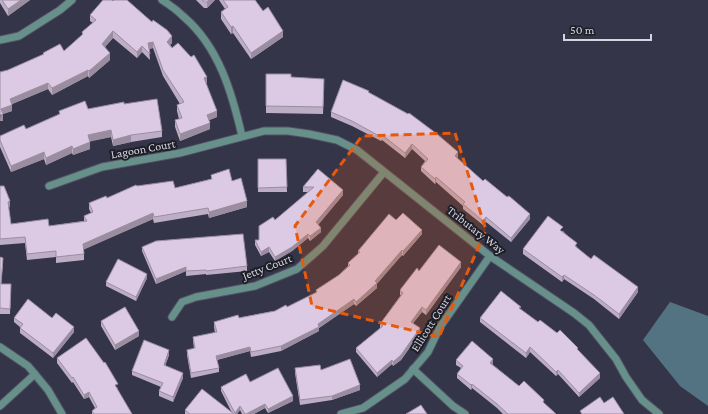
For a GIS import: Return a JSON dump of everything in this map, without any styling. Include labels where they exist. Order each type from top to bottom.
[{"type":"street","points":[[0,40],[19,36],[60,10],[72,0]]},
{"type":"street","points":[[162,0],[185,17],[203,37],[214,54],[230,89],[242,136]]},
{"type":"street","name":"Tributary Way","points":[[242,136],[264,131],[288,131],[336,140],[357,150],[490,256],[574,313],[589,325],[616,359],[642,400],[659,414]]},
{"type":"street","name":"Lagoon Court","points":[[49,186],[102,167],[180,154],[242,136]]},
{"type":"street","name":"Jetty Court","points":[[172,317],[182,302],[196,297],[256,286],[297,269],[323,246],[384,172]]},
{"type":"street","name":"Ellicott Court","points":[[341,414],[363,408],[405,379],[428,352],[440,327],[490,256]]},
{"type":"street","points":[[0,347],[28,366],[48,390],[62,414]]},
{"type":"street","points":[[413,369],[453,406],[464,414]]},
{"type":"street","points":[[0,406],[35,374]]},
{"type":"highlighted area","points":[[455,133],[486,230],[439,337],[312,306],[295,226],[362,136]]},
{"type":"water","points":[[670,302],[708,316],[708,406],[680,386],[643,340]]},
{"type":"building","points":[[2,0],[21,0],[8,9]]},
{"type":"building","points":[[103,0],[127,0],[152,22],[153,20],[167,30],[172,36],[167,42],[172,48],[178,43],[191,57],[194,55],[207,77],[204,78],[217,111],[207,115],[210,123],[180,134],[175,120],[182,118],[177,105],[184,102],[163,70],[153,42],[148,43],[150,54],[142,46],[137,52],[113,31],[102,44],[110,53],[89,71],[88,70],[52,88],[48,83],[10,99],[12,105],[1,109],[3,114],[0,115],[0,72],[44,54],[43,53],[60,44],[64,51],[96,20],[90,15]]},
{"type":"building","points":[[223,0],[255,0],[263,11],[268,7],[283,31],[251,53],[233,26],[231,27],[221,12],[228,7]]},
{"type":"building","points":[[266,74],[291,74],[291,77],[324,79],[323,107],[266,106]]},
{"type":"building","points":[[343,80],[369,91],[368,92],[408,114],[409,113],[458,152],[455,156],[483,181],[485,179],[507,197],[509,196],[530,214],[511,238],[486,217],[483,221],[463,204],[465,202],[436,177],[435,179],[421,167],[428,159],[412,144],[405,153],[382,135],[381,137],[352,121],[331,112]]},
{"type":"building","points":[[157,99],[162,131],[131,135],[113,140],[111,130],[88,135],[90,142],[73,149],[72,146],[46,158],[44,152],[11,166],[0,140],[0,136],[24,125],[26,129],[60,114],[59,111],[85,101],[88,109],[124,102],[124,104]]},
{"type":"building","points":[[258,159],[286,159],[287,187],[258,188]]},
{"type":"building","points":[[229,169],[232,181],[241,178],[247,201],[209,212],[208,208],[154,217],[153,213],[83,244],[84,254],[56,257],[56,251],[27,254],[25,237],[0,239],[0,186],[4,186],[10,201],[8,202],[11,224],[48,219],[49,226],[87,221],[84,216],[93,212],[89,203],[106,196],[107,198],[136,185],[173,181],[175,188],[212,179],[211,175]]},
{"type":"building","points":[[318,169],[343,190],[316,222],[321,228],[310,236],[308,234],[292,247],[275,257],[269,247],[261,252],[255,240],[259,240],[259,226],[273,217],[275,220],[314,187],[303,187]]},
{"type":"building","points":[[403,213],[422,230],[375,281],[377,283],[356,302],[354,299],[318,324],[319,327],[281,346],[251,352],[250,347],[216,356],[219,368],[191,373],[187,350],[195,348],[193,337],[217,332],[214,322],[238,315],[239,318],[275,311],[286,305],[287,307],[317,292],[316,290],[339,275],[350,265],[348,263],[360,252],[358,251],[389,214],[396,220]]},
{"type":"building","points":[[548,216],[563,227],[560,230],[577,243],[575,246],[591,259],[594,255],[638,287],[619,314],[594,295],[564,275],[562,277],[523,249]]},
{"type":"building","points":[[243,234],[247,266],[206,271],[186,271],[186,267],[156,279],[142,247],[156,241]]},
{"type":"building","points":[[439,245],[461,262],[426,310],[422,307],[411,322],[420,328],[401,355],[393,362],[392,360],[377,373],[356,348],[383,326],[380,324],[403,293],[400,290],[417,268],[419,271]]},
{"type":"building","points":[[0,257],[3,258],[1,284],[11,284],[10,309],[0,308]]},
{"type":"building","points":[[118,259],[147,274],[136,297],[106,282]]},
{"type":"building","points":[[501,291],[521,307],[519,308],[538,322],[540,320],[557,333],[560,330],[600,373],[579,393],[558,370],[556,372],[530,347],[526,353],[480,318]]},
{"type":"building","points":[[28,299],[52,318],[56,313],[74,327],[53,353],[20,328],[23,324],[14,318]]},
{"type":"building","points":[[125,307],[139,331],[115,345],[101,321]]},
{"type":"building","points":[[86,338],[104,363],[105,362],[118,384],[115,385],[132,414],[94,414],[92,411],[97,407],[89,392],[84,395],[73,377],[72,378],[57,358]]},
{"type":"building","points":[[144,340],[169,350],[164,365],[183,373],[173,397],[159,391],[163,383],[132,371]]},
{"type":"building","points":[[472,341],[493,359],[490,363],[519,386],[524,381],[556,414],[508,414],[472,384],[471,385],[457,374],[463,366],[456,360]]},
{"type":"building","points":[[350,359],[360,385],[332,396],[300,400],[295,368],[320,365],[321,370]]},
{"type":"building","points":[[278,368],[293,396],[268,409],[265,404],[245,414],[240,406],[235,413],[221,387],[246,374],[250,382]]},
{"type":"building","points":[[202,389],[234,414],[190,414],[185,410]]},
{"type":"building","points":[[600,397],[604,403],[613,397],[624,414],[582,414],[580,411]]},
{"type":"building","points":[[421,405],[427,414],[406,414]]}]
